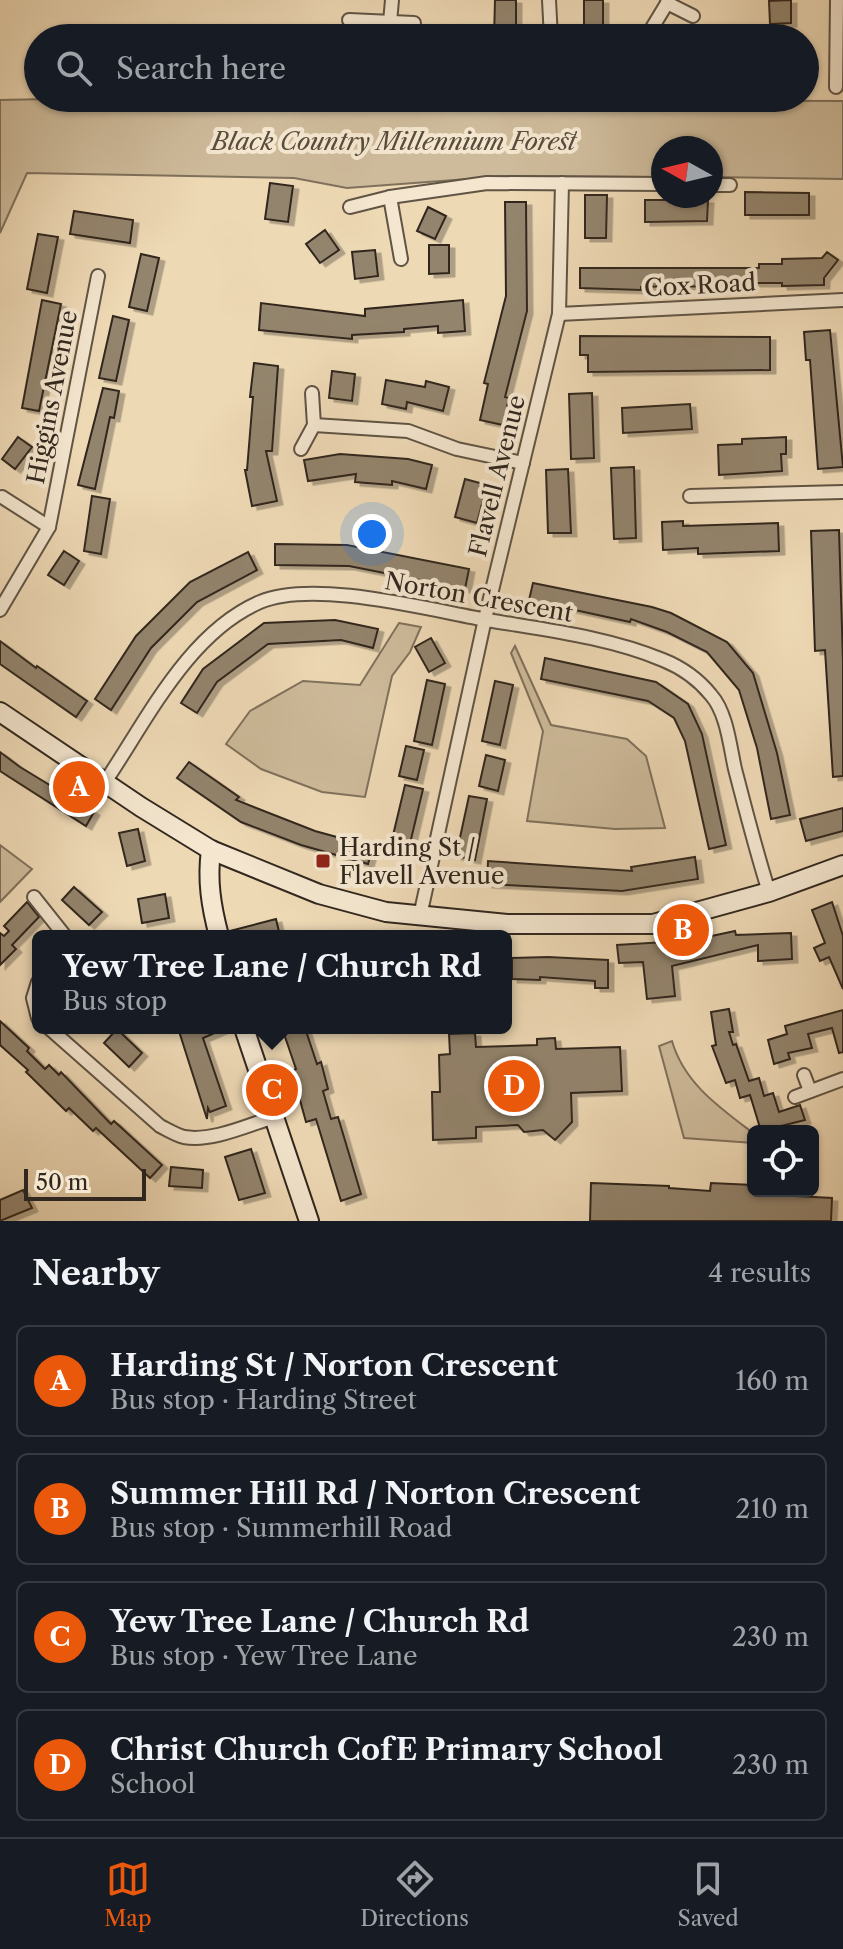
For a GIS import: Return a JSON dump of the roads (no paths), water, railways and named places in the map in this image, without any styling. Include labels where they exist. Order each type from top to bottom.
[{"type":"main road","points":[[0,712],[211,850],[319,894],[386,912],[507,924],[653,924],[769,892],[842,867]]},
{"type":"main road","points":[[211,850],[210,899],[218,930]]},
{"type":"main road","points":[[246,1034],[309,1221]]},
{"type":"street","points":[[390,22],[392,0]]},
{"type":"street","points":[[549,0],[550,24]]},
{"type":"street","points":[[836,87],[837,0]]},
{"type":"street","points":[[655,24],[668,2],[693,16]]},
{"type":"street","points":[[349,20],[414,23]]},
{"type":"street","points":[[350,207],[390,197],[487,183],[651,184]]},
{"type":"street","name":"Flavell Avenue","points":[[420,916],[485,619],[559,314],[562,183]]},
{"type":"street","points":[[723,185],[730,185]]},
{"type":"street","points":[[390,197],[401,259]]},
{"type":"street","name":"Higgins Avenue","points":[[0,610],[49,527],[98,276]]},
{"type":"street","name":"Cox Road","points":[[559,314],[843,300]]},
{"type":"street","points":[[301,449],[314,425],[312,393]]},
{"type":"street","points":[[314,425],[408,431],[457,449],[523,463]]},
{"type":"street","points":[[690,496],[843,492]]},
{"type":"street","points":[[2,497],[49,527]]},
{"type":"street","name":"Norton Crescent","points":[[105,782],[188,658],[220,626],[261,602],[290,595],[324,594],[402,603],[549,629],[643,652],[684,669],[714,698],[723,721],[769,892]]},
{"type":"street","points":[[34,897],[60,930]]},
{"type":"street","points":[[56,1034],[160,1126],[184,1137],[207,1136],[274,1117]]},
{"type":"street","points":[[804,1075],[810,1091]]},
{"type":"street","points":[[795,1097],[843,1079]]},
{"type":"place","name":"Harding St / Norton Crescent","points":[[79,787]]},
{"type":"place","name":"Harding St / Flavell Avenue","points":[[323,861]]},
{"type":"place","name":"Summer Hill Rd / Norton Crescent","points":[[683,930]]},
{"type":"place","name":"Christ Church CofE Primary School","points":[[514,1086]]},
{"type":"place","name":"Yew Tree Lane / Church Rd","points":[[272,1090]]},
{"type":"park label","name":"Black Country Millennium Forest","points":[[394,141]]}]
